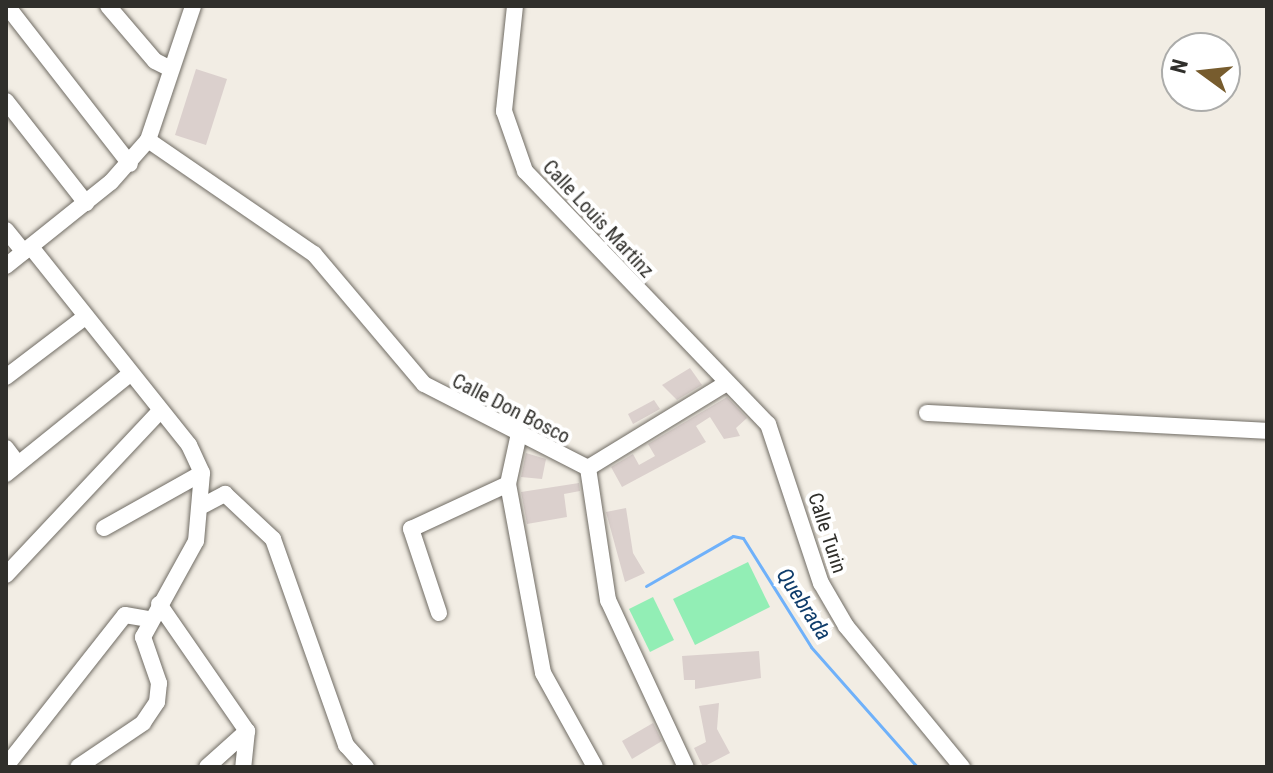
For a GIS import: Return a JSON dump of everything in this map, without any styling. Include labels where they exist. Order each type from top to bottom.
[{"type":"street","points":[[7,6],[130,164]]},
{"type":"street","points":[[108,6],[155,61],[171,69]]},
{"type":"street","points":[[6,266],[130,164],[148,140],[193,6]]},
{"type":"street","name":"Calle Louis Martinz","points":[[515,6],[504,111],[525,171],[725,384]]},
{"type":"street","points":[[6,101],[86,203]]},
{"type":"street","name":"Calle Don Bosco","points":[[148,140],[314,254],[424,384],[518,438],[588,468]]},
{"type":"street","points":[[6,230],[27,249],[85,317],[160,411],[202,473],[204,505],[196,541],[148,619],[143,637],[159,683],[157,702],[143,723],[78,767]]},
{"type":"street","points":[[6,377],[85,317]]},
{"type":"street","points":[[6,448],[12,469],[130,374]]},
{"type":"street","points":[[686,767],[608,600],[588,468],[725,384]]},
{"type":"street","name":"Calle Turin","points":[[725,384],[768,424],[821,583],[846,626],[962,767]]},
{"type":"street","points":[[6,575],[160,411]]},
{"type":"street","points":[[927,413],[1267,431]]},
{"type":"street","points":[[518,438],[508,484],[543,673],[595,767]]},
{"type":"street","points":[[104,528],[202,473]]},
{"type":"street","points":[[439,613],[411,529],[508,484]]},
{"type":"street","points":[[204,505],[225,494],[273,539],[346,745],[366,767]]},
{"type":"street","points":[[159,604],[247,731],[243,767]]},
{"type":"street","points":[[8,759],[125,615],[148,619]]},
{"type":"street","points":[[207,767],[247,731]]},
{"type":"green space","points":[[748,562],[770,607],[695,645],[673,599]]},
{"type":"green space","points":[[653,597],[674,640],[650,652],[629,609]]},
{"type":"building","points":[[196,69],[227,79],[206,145],[175,135]]},
{"type":"building","points":[[690,368],[702,385],[677,400],[662,385]]},
{"type":"building","points":[[727,397],[747,418],[736,428],[740,436],[724,439],[710,417],[696,426],[706,442],[622,487],[611,467],[633,454],[639,465],[655,456],[648,444]]},
{"type":"building","points":[[654,400],[660,409],[633,424],[628,414]]},
{"type":"building","points":[[526,453],[546,459],[542,479],[521,477]]},
{"type":"building","points":[[579,483],[580,491],[564,494],[567,517],[527,524],[521,492]]},
{"type":"building","points":[[626,508],[633,553],[645,573],[625,582],[606,512]]},
{"type":"building","points":[[759,651],[761,678],[695,689],[695,680],[684,680],[682,656]]},
{"type":"building","points":[[719,703],[717,729],[730,753],[703,767],[694,748],[706,742],[699,706]]},
{"type":"building","points":[[653,723],[662,741],[632,759],[622,741]]},
{"type":"waterway","name":"Quebrada","points":[[646,586],[733,536],[743,538],[811,647],[917,767]]}]
